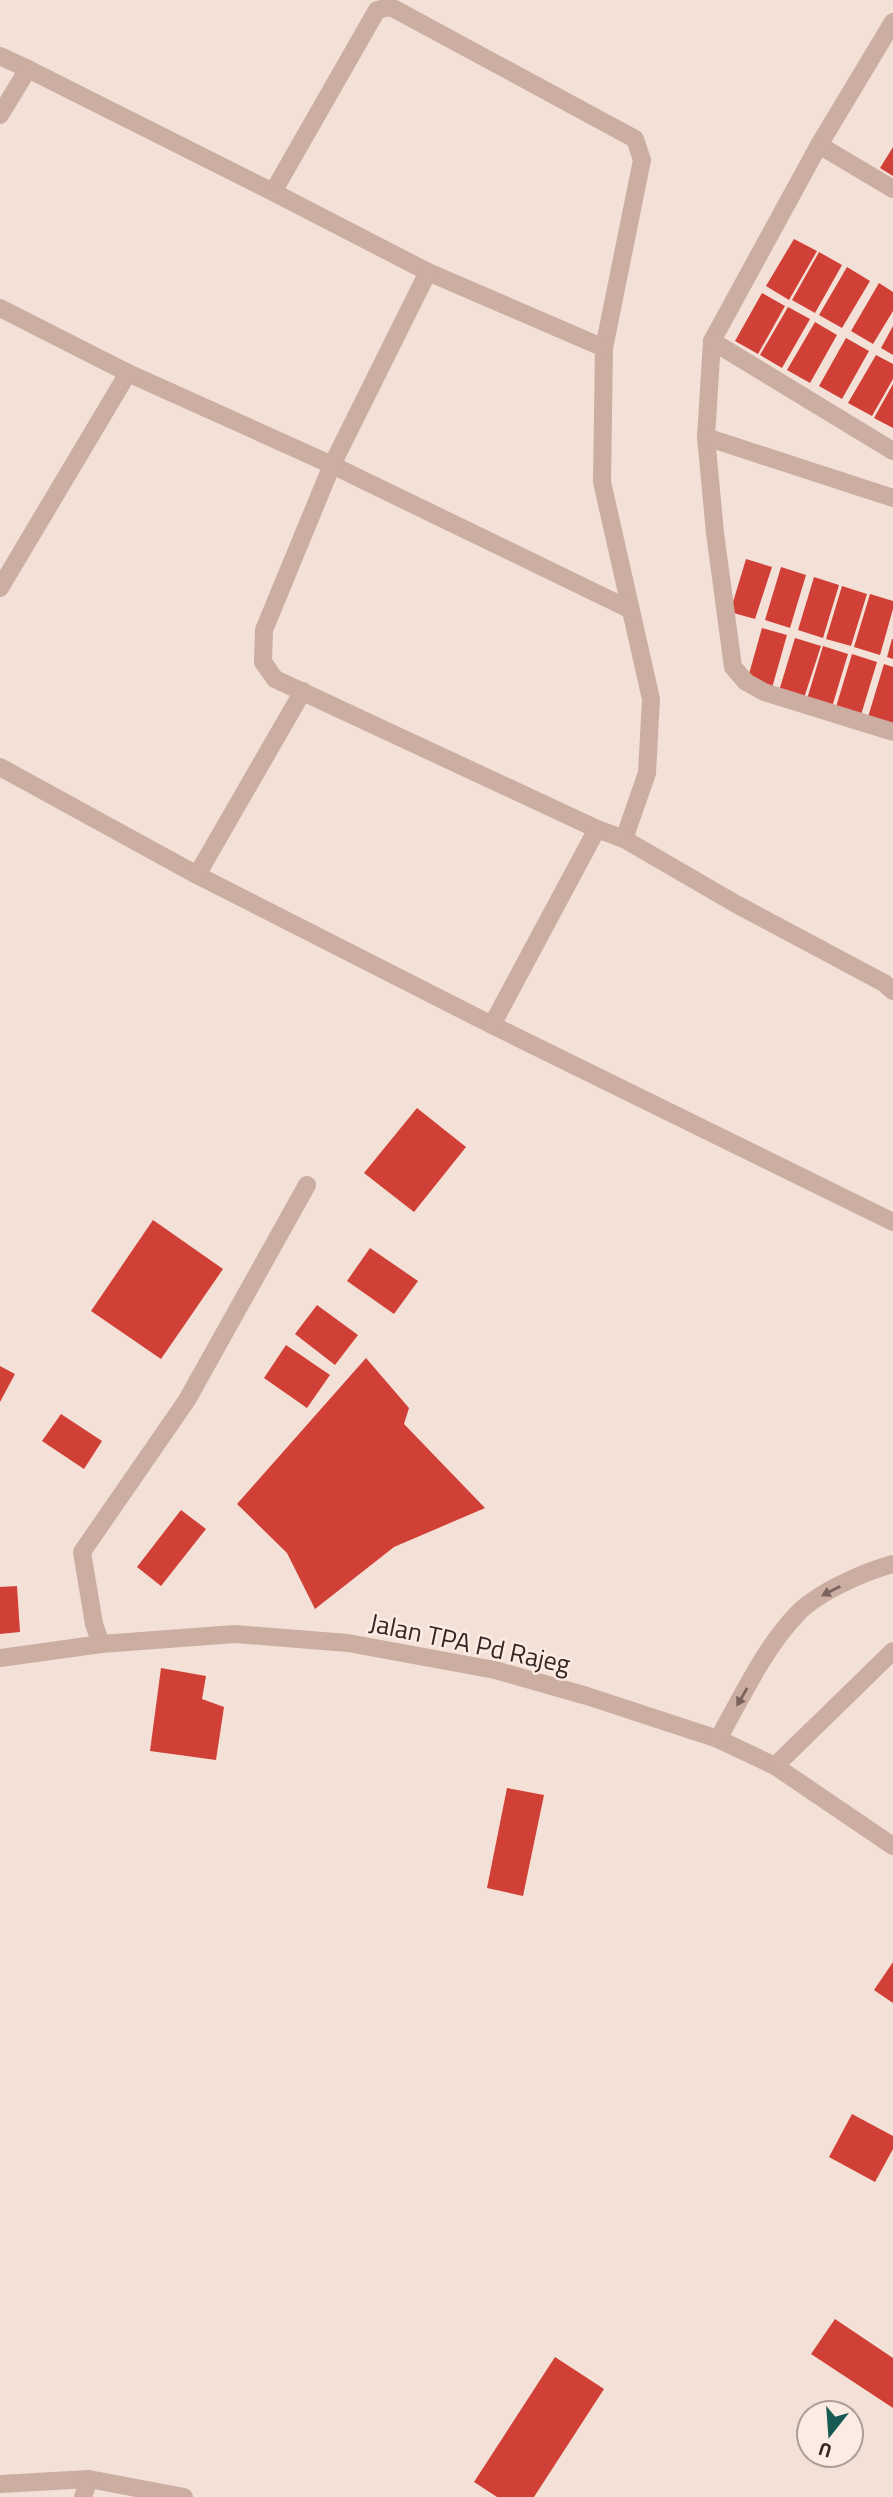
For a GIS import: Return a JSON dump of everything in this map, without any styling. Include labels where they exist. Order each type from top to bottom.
[{"type":"street","points":[[273,192],[377,10],[391,7],[635,139],[642,160],[604,348],[602,482],[651,699],[647,772],[624,839]]},
{"type":"street","points":[[893,22],[820,145],[712,341],[706,438],[715,533],[733,667],[746,682],[764,692],[893,732]]},
{"type":"street","points":[[0,56],[428,272],[604,348]]},
{"type":"street","points":[[0,115],[28,69]]},
{"type":"street","points":[[820,145],[893,189]]},
{"type":"street","points":[[428,272],[332,465],[264,630],[263,662],[275,679],[597,829],[624,839],[736,904],[884,983],[893,991]]},
{"type":"street","points":[[0,308],[128,373],[332,465],[629,609]]},
{"type":"street","points":[[712,341],[893,451]]},
{"type":"street","points":[[0,588],[128,373]]},
{"type":"street","points":[[706,438],[893,498]]},
{"type":"street","points":[[197,875],[303,691]]},
{"type":"street","points":[[0,767],[197,875],[492,1025],[893,1222]]},
{"type":"street","points":[[492,1025],[597,829]]},
{"type":"street","points":[[102,1644],[93,1624],[82,1552],[187,1400],[307,1185]]},
{"type":"street","points":[[718,1739],[765,1655],[798,1613],[824,1594],[893,1564]]},
{"type":"street","name":"Jalan TPA Pd Rajeg","points":[[0,1658],[102,1644],[235,1634],[348,1643],[495,1670],[587,1696],[718,1739],[775,1766],[893,1846]]},
{"type":"street","points":[[775,1766],[893,1651]]},
{"type":"street","points":[[0,2484],[89,2479],[184,2497]]},
{"type":"street","points":[[83,2497],[89,2479]]},
{"type":"building","points":[[893,147],[893,176],[880,168]]},
{"type":"building","points":[[794,239],[817,251],[789,300],[766,286]]},
{"type":"building","points":[[819,252],[842,265],[815,313],[792,300]]},
{"type":"building","points":[[847,267],[870,281],[842,328],[819,315]]},
{"type":"building","points":[[879,283],[893,292],[893,311],[873,344],[851,331]]},
{"type":"building","points":[[762,293],[785,306],[758,354],[735,341]]},
{"type":"building","points":[[788,307],[810,319],[782,368],[760,355]]},
{"type":"building","points":[[815,322],[837,335],[810,383],[787,370]]},
{"type":"building","points":[[893,326],[893,355],[881,348]]},
{"type":"building","points":[[846,338],[869,351],[842,399],[819,386]]},
{"type":"building","points":[[876,355],[893,364],[893,379],[872,416],[848,403]]},
{"type":"building","points":[[893,384],[893,428],[874,418]]},
{"type":"building","points":[[746,559],[772,567],[755,619],[730,612]]},
{"type":"building","points":[[781,567],[806,575],[790,628],[765,620]]},
{"type":"building","points":[[814,577],[839,585],[823,638],[798,630]]},
{"type":"building","points":[[842,586],[867,594],[851,646],[826,639]]},
{"type":"building","points":[[870,594],[893,601],[880,655],[854,647]]},
{"type":"building","points":[[762,628],[787,635],[772,688],[747,681]]},
{"type":"building","points":[[795,638],[821,646],[804,698],[779,691]]},
{"type":"building","points":[[893,639],[893,659],[887,657]]},
{"type":"building","points":[[823,646],[848,654],[832,707],[807,699]]},
{"type":"building","points":[[852,654],[877,662],[861,715],[836,707]]},
{"type":"building","points":[[884,664],[893,667],[893,725],[868,717]]},
{"type":"building","points":[[417,1108],[466,1147],[414,1212],[364,1173]]},
{"type":"building","points":[[153,1220],[223,1269],[161,1359],[91,1311]]},
{"type":"building","points":[[370,1248],[418,1281],[394,1314],[347,1281]]},
{"type":"building","points":[[317,1305],[358,1335],[335,1365],[295,1334]]},
{"type":"building","points":[[286,1345],[330,1375],[307,1408],[264,1378]]},
{"type":"building","points":[[366,1358],[409,1408],[404,1424],[485,1508],[394,1547],[315,1609],[287,1553],[237,1504]]},
{"type":"building","points":[[0,1366],[15,1374],[0,1402]]},
{"type":"building","points":[[61,1414],[102,1441],[84,1469],[42,1441]]},
{"type":"building","points":[[181,1510],[206,1529],[161,1586],[137,1567]]},
{"type":"building","points":[[17,1586],[20,1632],[0,1634],[0,1587]]},
{"type":"building","points":[[161,1668],[206,1676],[202,1699],[224,1707],[216,1760],[150,1751]]},
{"type":"building","points":[[507,1788],[544,1795],[523,1896],[487,1888]]},
{"type":"building","points":[[893,1962],[893,2003],[874,1990]]},
{"type":"building","points":[[852,2114],[893,2136],[893,2149],[875,2182],[829,2157]]},
{"type":"building","points":[[835,2319],[893,2358],[893,2408],[811,2354]]},
{"type":"building","points":[[555,2357],[604,2389],[534,2497],[497,2497],[474,2482]]}]
